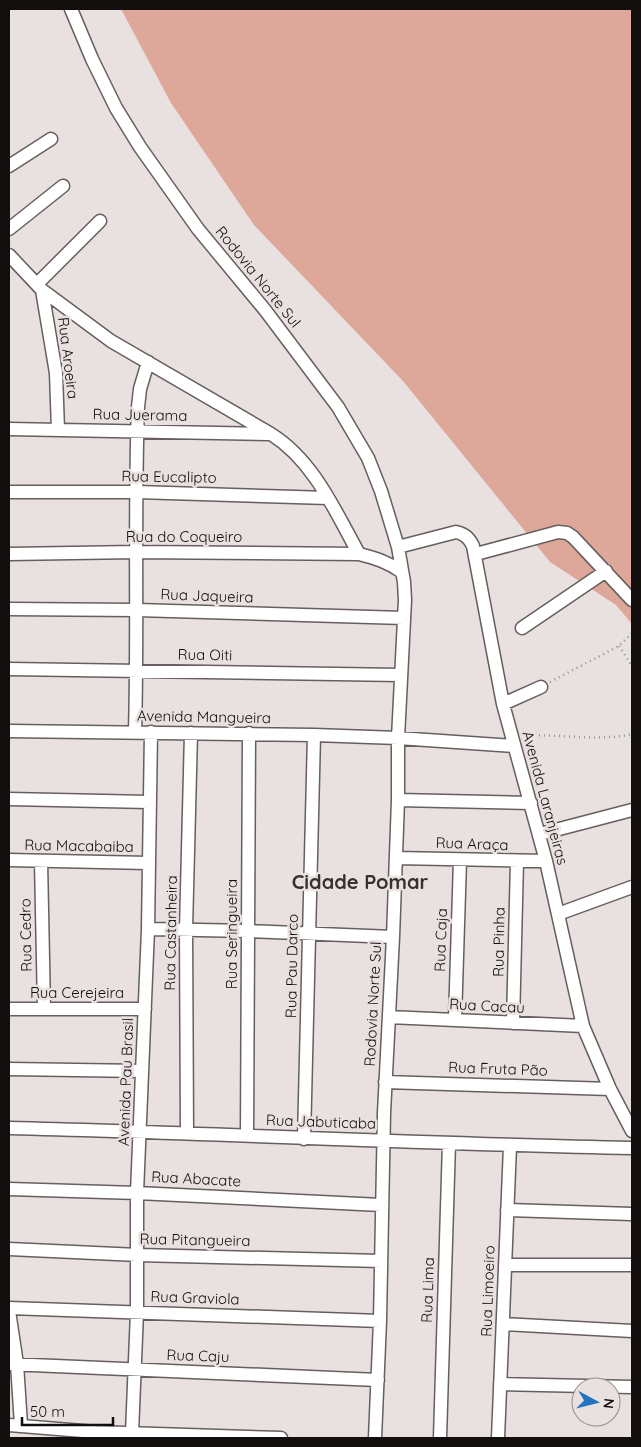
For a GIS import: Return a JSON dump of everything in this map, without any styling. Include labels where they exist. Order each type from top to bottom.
[{"type":"street","name":"Rodovia Norte Sul","points":[[71,9],[116,108],[140,147],[198,229],[265,310],[338,407],[368,458],[381,491],[398,547],[404,582],[404,618],[398,738],[398,800],[393,937],[383,1141],[376,1438]]},
{"type":"street","points":[[9,166],[51,139]]},
{"type":"street","points":[[9,229],[63,186]]},
{"type":"street","points":[[40,287],[100,221]]},
{"type":"street","points":[[9,255],[40,287],[111,341],[283,441],[298,455],[328,498],[359,554],[391,564],[402,572]]},
{"type":"street","name":"Rua Aroeira","points":[[40,287],[56,373],[58,430]]},
{"type":"street","points":[[135,732],[137,670],[137,431],[139,396],[148,362]]},
{"type":"street","name":"Rua Juerama","points":[[9,429],[271,434]]},
{"type":"street","name":"Rua Eucalipto","points":[[9,492],[137,492],[328,498]]},
{"type":"street","name":"Avenida Laranjeiras","points":[[398,547],[456,532],[470,539],[476,554],[503,704],[540,834],[583,1026],[610,1089],[632,1131]]},
{"type":"street","points":[[476,554],[563,532],[574,537],[632,600]]},
{"type":"street","name":"Rua do Coqueiro","points":[[9,554],[136,552],[359,554]]},
{"type":"street","points":[[522,628],[606,571]]},
{"type":"street","name":"Rua Jaqueira","points":[[9,609],[137,610],[404,618]]},
{"type":"street","name":"Rua Oiti","points":[[9,669],[402,675]]},
{"type":"street","points":[[503,704],[541,687]]},
{"type":"street","name":"Avenida Mangueira","points":[[9,731],[249,733],[398,738],[514,746]]},
{"type":"street","name":"Avenida Pau Brasil","points":[[132,1433],[137,1312],[138,1193],[148,929],[151,732]]},
{"type":"street","name":"Rua Castanheira","points":[[187,1133],[186,929],[191,733]]},
{"type":"street","name":"Rua Seringueira","points":[[247,1136],[249,733]]},
{"type":"street","name":"Rua Pau Darco","points":[[304,1139],[314,735]]},
{"type":"street","points":[[9,799],[149,802]]},
{"type":"street","points":[[398,800],[531,803]]},
{"type":"street","points":[[540,834],[632,810]]},
{"type":"street","name":"Rua Araça","points":[[396,858],[546,861]]},
{"type":"street","name":"Rua Macabaiba","points":[[9,860],[148,863]]},
{"type":"street","name":"Rua Caja","points":[[455,1020],[460,860]]},
{"type":"street","name":"Rua Cedro","points":[[41,861],[44,1009]]},
{"type":"street","name":"Rua Pinha","points":[[513,1023],[517,861]]},
{"type":"street","points":[[558,914],[632,887]]},
{"type":"street","points":[[148,929],[249,930],[393,937]]},
{"type":"street","name":"Rua Cerejeira","points":[[9,1009],[144,1009]]},
{"type":"street","name":"Rua Cacau","points":[[389,1017],[583,1026]]},
{"type":"street","points":[[9,1070],[142,1071]]},
{"type":"street","name":"Rua Fruta Pão","points":[[386,1082],[610,1089]]},
{"type":"street","name":"Rua Jabuticaba","points":[[9,1128],[510,1146],[632,1148]]},
{"type":"street","name":"Rua Lima","points":[[440,1438],[449,1143]]},
{"type":"street","name":"Rua Limoeiro","points":[[498,1438],[510,1146]]},
{"type":"street","name":"Rua Abacate","points":[[9,1189],[138,1193],[381,1205]]},
{"type":"street","points":[[507,1210],[632,1214]]},
{"type":"street","name":"Rua Pitangueira","points":[[9,1249],[138,1255],[381,1261]]},
{"type":"street","points":[[505,1266],[632,1265]]},
{"type":"street","points":[[9,1309],[15,1425],[94,1435],[132,1433],[281,1438]]},
{"type":"street","name":"Rua Graviola","points":[[9,1309],[380,1321]]},
{"type":"street","points":[[503,1324],[632,1331]]},
{"type":"street","name":"Rua Caju","points":[[13,1364],[378,1380]]},
{"type":"street","points":[[500,1384],[632,1387]]},
{"type":"path","points":[[541,687],[619,646],[632,633]]},
{"type":"path","points":[[619,646],[632,666]]},
{"type":"path","points":[[514,746],[518,740],[525,736],[580,737],[632,734]]},
{"type":"shaded area","points":[[121,9],[632,9],[632,624],[616,605],[550,562],[403,381],[254,225],[171,103]]},
{"type":"district","name":"Cidade Pomar","points":[[360,882]]}]
